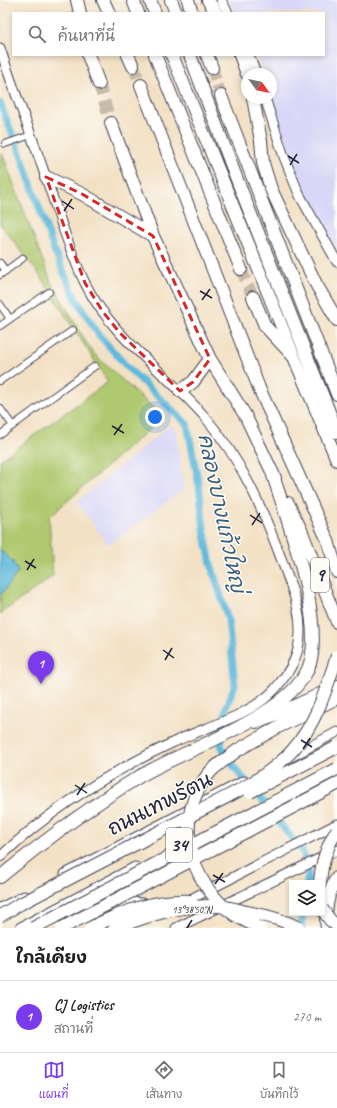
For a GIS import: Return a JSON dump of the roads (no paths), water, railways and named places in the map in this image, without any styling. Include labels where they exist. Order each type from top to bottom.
[{"type":"highway","points":[[77,0],[80,12]]},
{"type":"highway","points":[[103,0],[109,12]]},
{"type":"highway","points":[[133,0],[138,12]]},
{"type":"highway","points":[[150,0],[155,12]]},
{"type":"highway","points":[[171,0],[176,12]]},
{"type":"highway","points":[[188,0],[192,12]]},
{"type":"highway","points":[[208,0],[215,12]]},
{"type":"highway","points":[[88,56],[99,84]]},
{"type":"highway","points":[[128,56],[133,66]]},
{"type":"highway","points":[[155,56],[241,268]]},
{"type":"highway","points":[[172,56],[337,460]]},
{"type":"highway","points":[[190,56],[234,172],[337,432]]},
{"type":"highway","points":[[207,56],[212,68]]},
{"type":"highway","points":[[240,56],[245,68]]},
{"type":"highway","points":[[141,85],[259,388],[328,541],[337,572]]},
{"type":"highway","points":[[221,96],[337,394]]},
{"type":"highway","points":[[254,104],[261,141],[263,164],[271,189],[316,284],[337,320]]},
{"type":"highway","points":[[111,123],[153,236],[210,359],[245,415],[272,472],[308,595],[312,626],[312,645],[308,669],[294,690],[242,726]]},
{"type":"highway","points":[[46,177],[82,194],[153,236]]},
{"type":"highway","points":[[253,297],[265,326],[294,357]]},
{"type":"highway","points":[[180,391],[193,382],[210,359]]},
{"type":"highway","points":[[331,381],[337,403]]},
{"type":"highway","name":"9","points":[[272,472],[301,530],[337,622]]},
{"type":"highway","points":[[0,916],[20,904],[239,790],[274,767],[291,751],[305,734],[318,712],[337,656]]},
{"type":"highway","points":[[0,877],[43,841],[138,777],[242,726],[280,713],[337,686]]},
{"type":"highway","points":[[260,928],[234,915],[213,894],[199,876],[189,849],[188,827],[199,788],[211,771],[238,750],[278,727],[337,698]]},
{"type":"highway","points":[[0,921],[337,747]]},
{"type":"highway","name":"34","points":[[21,928],[337,763]]},
{"type":"highway","points":[[33,928],[337,768]]},
{"type":"highway","points":[[62,928],[337,784]]},
{"type":"highway","name":"34","points":[[67,928],[271,821],[299,809],[337,789]]},
{"type":"highway","points":[[321,880],[330,840],[337,830]]},
{"type":"highway","points":[[328,928],[326,920],[328,895],[336,879]]},
{"type":"highway","points":[[119,900],[171,909]]},
{"type":"highway","points":[[90,928],[133,909],[163,902],[194,901],[281,919],[305,928]]},
{"type":"highway","points":[[115,928],[149,915],[168,910],[188,907],[214,906]]},
{"type":"highway","points":[[325,913],[337,926]]},
{"type":"highway","points":[[281,919],[299,928]]},
{"type":"main road","points":[[221,0],[227,12]]},
{"type":"main road","points":[[0,48],[85,283],[103,312],[120,334],[207,419],[232,454],[253,490],[296,602],[300,624],[300,637],[294,661],[283,680],[266,698],[243,711],[172,743],[76,796],[0,857]]},
{"type":"main road","points":[[249,56],[254,68]]},
{"type":"main road","points":[[267,104],[284,157],[299,194],[337,262]]},
{"type":"main road","name":"ถนนเทพรัตน","points":[[0,908],[337,732]]},
{"type":"main road","points":[[133,928],[337,824]]},
{"type":"main road","points":[[176,928],[337,850]]},
{"type":"street","points":[[5,144],[31,135]]},
{"type":"street","points":[[0,275],[23,258]]},
{"type":"street","points":[[0,263],[6,271]]},
{"type":"street","points":[[0,326],[49,292]]},
{"type":"street","points":[[0,304],[10,319]]},
{"type":"street","points":[[0,381],[73,330]]},
{"type":"street","points":[[0,435],[95,366]]},
{"type":"street","points":[[0,408],[12,426]]},
{"type":"water","points":[[0,550],[12,561],[18,572],[0,596]]},
{"type":"waterway","name":"คลองบางแก้วใหญ่","points":[[0,103],[22,158],[54,250],[76,299],[99,335],[129,369],[187,424],[199,485],[204,529],[211,564],[228,619],[235,685],[226,708],[221,746],[234,767],[303,852],[308,872],[307,880]]},
{"type":"waterway","name":"คลองบางแก้วใหญ่","points":[[301,928],[303,916]]},
{"type":"tunnel","points":[[133,66],[141,85]]},
{"type":"tunnel","points":[[212,68],[221,96]]},
{"type":"tunnel","points":[[99,84],[111,123]]},
{"type":"tunnel","points":[[241,269],[253,297]]},
{"type":"place","name":"CJ Logistics","points":[[41,684]]}]
